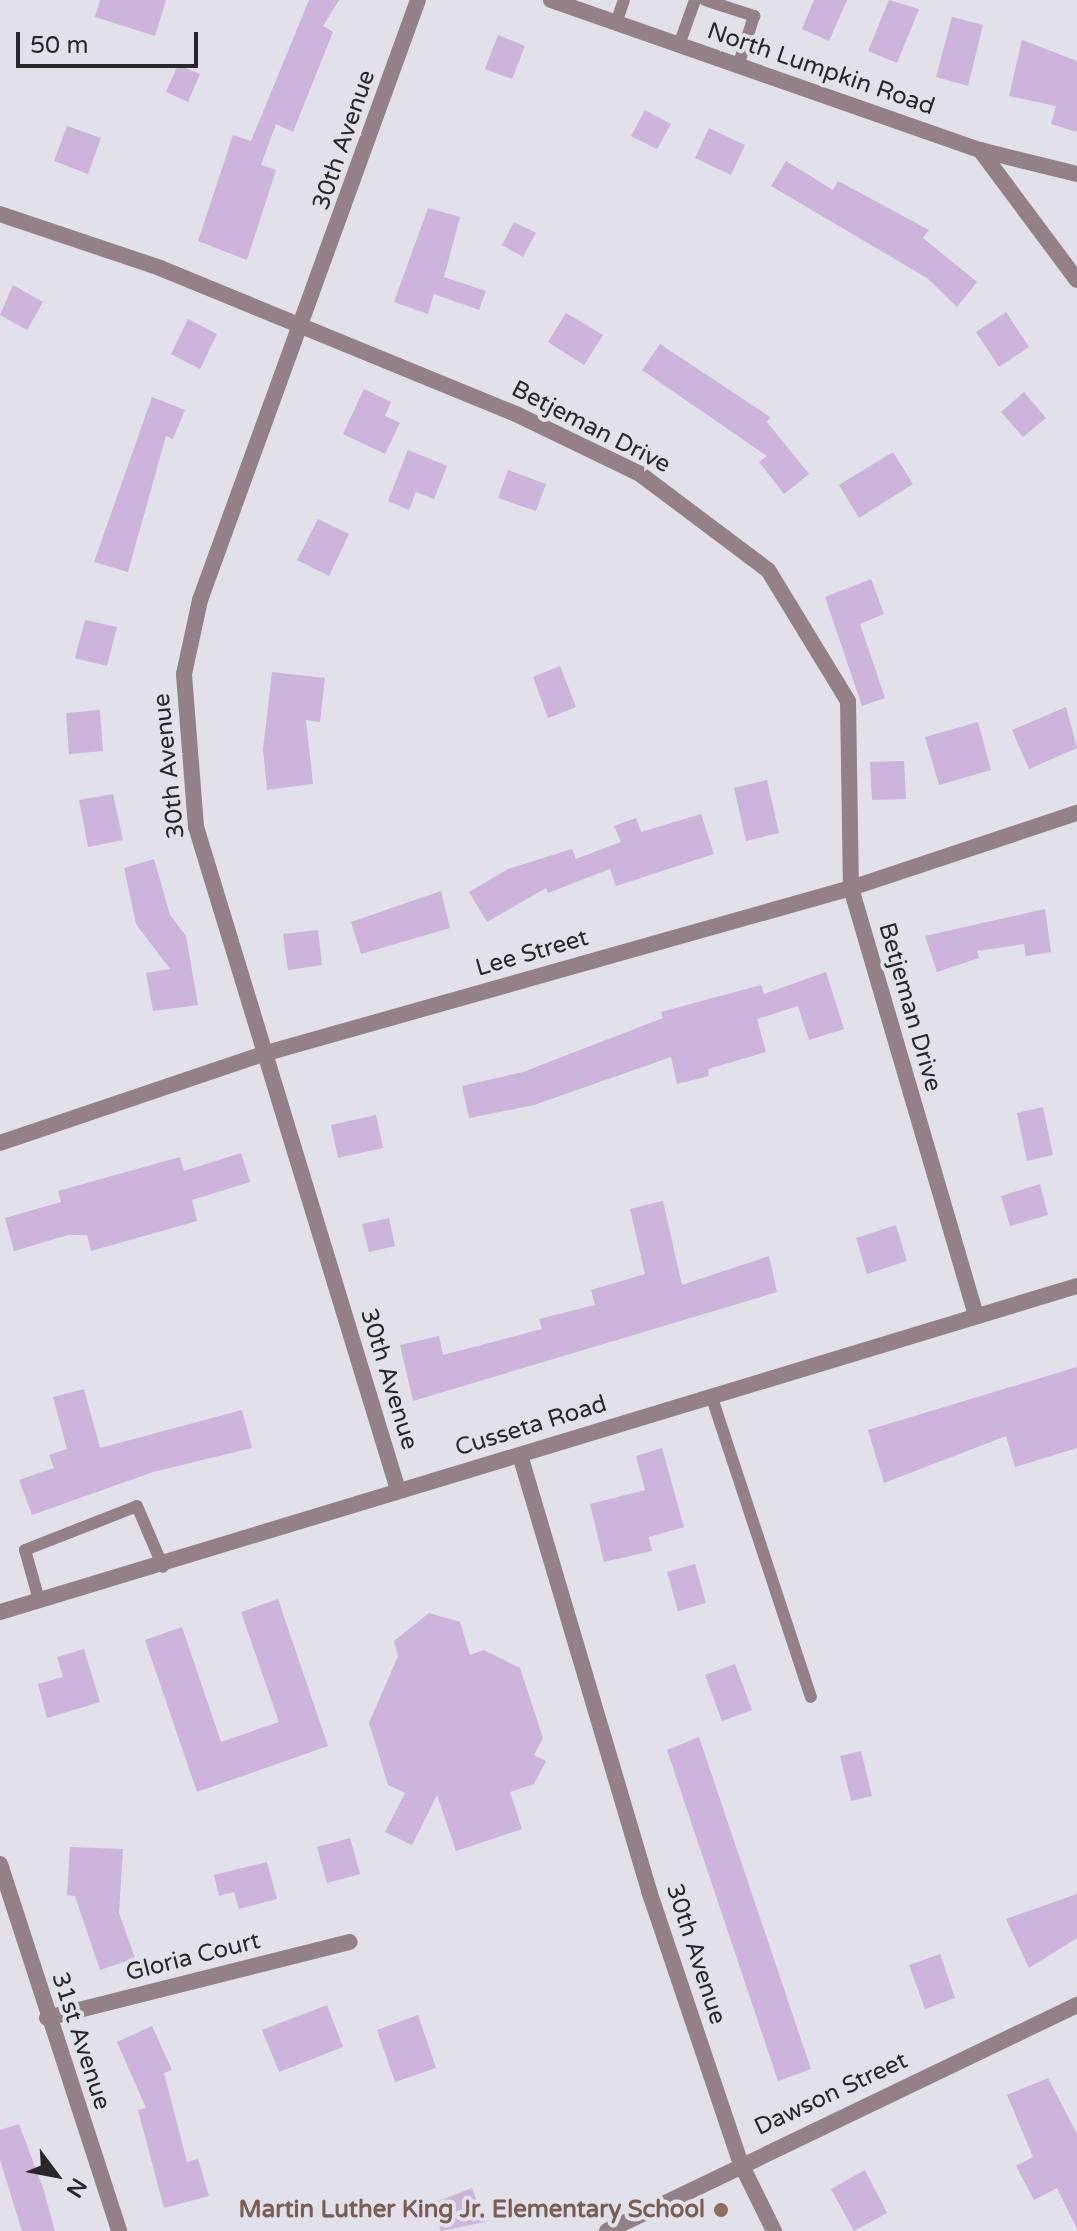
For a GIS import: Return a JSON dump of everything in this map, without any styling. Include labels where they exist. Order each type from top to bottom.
[{"type":"street","name":"30th Avenue","points":[[398,1490],[196,827],[184,674],[200,600],[304,329],[418,0]]},
{"type":"street","name":"North Lumpkin Road","points":[[551,0],[980,150],[1077,174]]},
{"type":"street","points":[[980,150],[1077,280]]},
{"type":"street","name":"Betjeman Drive","points":[[0,214],[304,329],[516,414],[640,474],[768,570],[848,701],[851,888],[976,1316]]},
{"type":"street","name":"Lee Street","points":[[0,1143],[263,1054],[851,888],[1077,813]]},
{"type":"street","name":"Cusseta Road","points":[[0,1612],[163,1567],[398,1490],[1077,1286]]},
{"type":"street","name":"30th Avenue","points":[[520,1455],[649,1891],[741,2164],[774,2231]]},
{"type":"street","name":"31st Avenue","points":[[0,1864],[47,2018],[119,2231]]},
{"type":"street","name":"Gloria Court","points":[[47,2018],[350,1942]]},
{"type":"street","name":"Dawson Street","points":[[611,2230],[741,2164],[1077,2005]]},
{"type":"lane","points":[[616,23],[624,0]]},
{"type":"lane","points":[[679,45],[695,0]]},
{"type":"lane","points":[[705,0],[754,16],[738,66]]},
{"type":"lane","points":[[711,1395],[811,1697]]},
{"type":"lane","points":[[39,1600],[25,1550],[137,1506],[163,1567]]},
{"type":"building","points":[[100,0],[166,0],[155,36],[95,17]]},
{"type":"building","points":[[309,0],[339,0],[323,26],[333,32],[293,132],[276,124],[261,165],[276,170],[247,260],[198,241],[233,135],[251,141]]},
{"type":"building","points":[[814,0],[847,0],[829,41],[802,29]]},
{"type":"building","points":[[889,0],[919,9],[897,63],[868,51]]},
{"type":"building","points":[[952,17],[983,25],[968,86],[936,77]]},
{"type":"building","points":[[498,35],[525,46],[512,79],[485,69]]},
{"type":"building","points":[[1022,40],[1077,61],[1077,132],[1051,124],[1056,106],[1009,96]]},
{"type":"building","points":[[178,65],[200,74],[188,102],[166,92]]},
{"type":"building","points":[[645,110],[671,124],[657,149],[631,136]]},
{"type":"building","points":[[67,126],[101,138],[88,174],[54,161]]},
{"type":"building","points":[[709,128],[745,145],[731,175],[695,158]]},
{"type":"building","points":[[786,161],[833,190],[838,181],[929,230],[923,238],[977,282],[957,307],[927,278],[771,186]]},
{"type":"building","points":[[428,208],[460,217],[444,277],[486,291],[479,310],[434,294],[428,314],[394,302]]},
{"type":"building","points":[[514,222],[536,233],[523,257],[502,245]]},
{"type":"building","points":[[13,285],[43,302],[27,330],[0,315]]},
{"type":"building","points":[[1006,312],[1029,347],[999,367],[976,332]]},
{"type":"building","points":[[566,313],[603,335],[584,365],[548,342]]},
{"type":"building","points":[[188,319],[217,334],[200,369],[171,354]]},
{"type":"building","points":[[660,344],[770,417],[767,422],[809,474],[784,494],[759,462],[767,456],[642,370]]},
{"type":"building","points":[[364,389],[391,402],[385,416],[400,423],[385,454],[343,434]]},
{"type":"building","points":[[1024,392],[1046,418],[1023,437],[1001,412]]},
{"type":"building","points":[[152,397],[185,410],[173,439],[166,436],[128,572],[94,562]]},
{"type":"building","points":[[408,450],[447,466],[434,499],[416,492],[409,510],[388,501]]},
{"type":"building","points":[[893,452],[913,484],[859,518],[839,485]]},
{"type":"building","points":[[508,470],[546,484],[536,511],[498,498]]},
{"type":"building","points":[[318,519],[349,534],[329,576],[297,560]]},
{"type":"building","points":[[871,579],[884,614],[860,624],[885,698],[862,706],[825,597]]},
{"type":"building","points":[[85,620],[117,627],[107,666],[75,658]]},
{"type":"building","points":[[560,666],[576,707],[548,718],[533,677]]},
{"type":"building","points":[[272,672],[325,678],[320,722],[306,720],[313,784],[267,790],[263,749]]},
{"type":"building","points":[[1066,707],[1077,748],[1029,769],[1012,730]]},
{"type":"building","points":[[100,710],[103,751],[69,754],[66,713]]},
{"type":"building","points":[[978,722],[991,770],[939,785],[925,737]]},
{"type":"building","points":[[904,761],[906,799],[872,800],[870,762]]},
{"type":"building","points":[[767,780],[779,833],[746,841],[734,788]]},
{"type":"building","points":[[113,794],[123,840],[88,847],[79,800]]},
{"type":"building","points":[[701,814],[714,854],[616,886],[610,869],[548,893],[546,888],[487,922],[469,892],[508,869],[572,849],[576,859],[621,842],[614,826],[636,818],[641,832]]},
{"type":"building","points":[[154,859],[170,915],[186,936],[198,1005],[153,1011],[146,973],[170,969],[136,924],[124,868]]},
{"type":"building","points":[[441,891],[450,928],[361,954],[351,922]]},
{"type":"building","points":[[1045,909],[1051,952],[1026,956],[1024,944],[977,951],[979,958],[937,972],[925,936]]},
{"type":"building","points":[[318,930],[322,965],[288,970],[283,934]]},
{"type":"building","points":[[826,972],[844,1029],[809,1040],[798,1006],[757,1019],[766,1052],[708,1069],[709,1076],[677,1084],[671,1057],[534,1105],[469,1118],[462,1086],[523,1072],[663,1018],[661,1012],[761,985],[764,994]]},
{"type":"building","points":[[1043,1107],[1053,1155],[1027,1161],[1017,1113]]},
{"type":"building","points":[[376,1115],[383,1148],[338,1158],[331,1125]]},
{"type":"building","points":[[241,1153],[250,1182],[192,1200],[197,1221],[91,1251],[87,1235],[68,1235],[14,1251],[5,1218],[61,1202],[58,1191],[180,1157],[184,1171]]},
{"type":"building","points":[[1040,1184],[1048,1215],[1010,1226],[1001,1196]]},
{"type":"building","points":[[663,1201],[682,1285],[769,1256],[777,1292],[413,1401],[400,1345],[439,1336],[443,1355],[542,1329],[539,1319],[595,1305],[591,1290],[645,1274],[630,1209]]},
{"type":"building","points":[[389,1218],[395,1246],[369,1252],[362,1224]]},
{"type":"building","points":[[896,1225],[907,1261],[867,1274],[856,1238]]},
{"type":"building","points":[[1077,1367],[1077,1448],[1015,1467],[1006,1436],[884,1483],[868,1430]]},
{"type":"building","points":[[84,1389],[100,1448],[242,1410],[252,1448],[153,1472],[32,1515],[19,1480],[54,1468],[49,1455],[67,1449],[53,1397]]},
{"type":"building","points":[[662,1448],[684,1527],[649,1537],[652,1551],[604,1562],[590,1504],[645,1490],[636,1456]]},
{"type":"building","points":[[695,1564],[706,1603],[678,1611],[667,1572]]},
{"type":"building","points":[[278,1599],[328,1746],[197,1792],[145,1640],[182,1627],[221,1742],[279,1722],[241,1612]]},
{"type":"building","points":[[429,1613],[460,1622],[470,1655],[484,1650],[520,1668],[543,1738],[534,1755],[546,1761],[534,1784],[510,1792],[522,1829],[456,1851],[437,1795],[412,1845],[385,1832],[405,1793],[388,1785],[369,1723],[398,1656],[394,1641]]},
{"type":"building","points":[[84,1649],[100,1702],[47,1718],[38,1684],[63,1677],[57,1657]]},
{"type":"building","points":[[735,1664],[752,1710],[722,1721],[705,1675]]},
{"type":"building","points":[[699,1737],[811,2069],[778,2081],[667,1750]]},
{"type":"building","points":[[861,1751],[872,1796],[851,1801],[840,1756]]},
{"type":"building","points":[[350,1838],[360,1874],[327,1883],[317,1847]]},
{"type":"building","points":[[70,1847],[123,1849],[119,1913],[135,1958],[100,1970],[75,1896],[67,1895]]},
{"type":"building","points":[[267,1862],[277,1899],[239,1909],[234,1892],[219,1896],[214,1875]]},
{"type":"building","points":[[1077,1894],[1077,1938],[1029,1968],[1006,1919]]},
{"type":"building","points":[[940,1954],[955,1998],[925,2009],[909,1965]]},
{"type":"building","points":[[327,2005],[343,2047],[279,2072],[262,2030]]},
{"type":"building","points":[[418,2015],[436,2068],[395,2082],[377,2030]]},
{"type":"building","points":[[152,2026],[172,2070],[164,2073],[187,2162],[198,2159],[209,2196],[164,2208],[138,2110],[146,2108],[117,2042]]},
{"type":"building","points":[[1048,2078],[1077,2134],[1077,2229],[1057,2188],[1034,2200],[1016,2166],[1033,2157],[1007,2095]]},
{"type":"building","points":[[19,2124],[55,2231],[22,2231],[0,2160],[0,2130]]},
{"type":"building","points":[[865,2170],[887,2213],[854,2231],[831,2189]]},
{"type":"building","points":[[472,2188],[485,2222],[441,2231],[431,2204]]},
{"type":"place","name":"Martin Luther King Jr. Elementary School","points":[[721,2210]]}]
